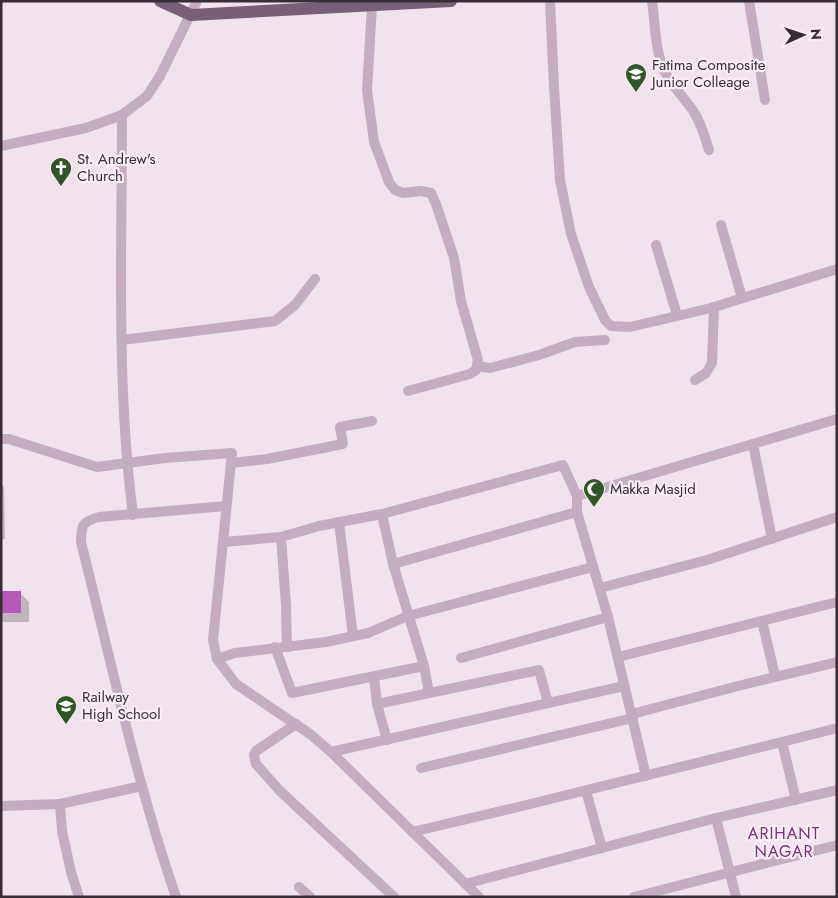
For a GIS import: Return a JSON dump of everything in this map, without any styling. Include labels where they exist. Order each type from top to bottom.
[{"type":"main road","points":[[160,1],[191,15],[451,1]]},
{"type":"street","points":[[1,146],[86,128],[122,116],[147,96],[160,76],[191,15],[196,1]]},
{"type":"street","points":[[550,1],[560,180],[571,234],[589,287],[605,320],[610,326],[630,327],[714,307],[837,269]]},
{"type":"street","points":[[652,1],[663,68],[668,78],[696,114],[709,150]]},
{"type":"street","points":[[750,1],[765,100]]},
{"type":"street","points":[[372,6],[366,90],[374,142],[389,182],[395,190],[403,193],[421,191],[431,194],[436,204],[454,258],[461,301],[478,360],[476,370],[470,374],[408,391]]},
{"type":"street","points":[[122,116],[124,416],[127,469],[133,515]]},
{"type":"street","points":[[721,225],[742,298]]},
{"type":"street","points":[[656,245],[677,315]]},
{"type":"street","points":[[122,340],[276,321],[295,306],[315,279]]},
{"type":"street","points":[[695,380],[706,373],[712,363],[714,307]]},
{"type":"street","points":[[477,366],[490,368],[539,355],[575,342],[605,340]]},
{"type":"street","points":[[577,496],[837,419]]},
{"type":"street","points":[[231,463],[267,459],[343,444],[340,427],[372,422]]},
{"type":"street","points":[[1,439],[10,439],[97,467],[232,453],[213,640],[217,659],[236,684],[310,734],[331,752],[479,897]]},
{"type":"street","points":[[753,444],[772,539]]},
{"type":"street","points":[[223,542],[281,537],[319,526],[382,514],[563,465],[577,496],[577,512],[608,617],[646,776]]},
{"type":"street","points":[[176,897],[160,852],[142,786],[81,542],[81,530],[84,524],[91,519],[226,506]]},
{"type":"street","points":[[393,564],[577,512]]},
{"type":"street","points":[[382,514],[393,564],[424,666],[430,693]]},
{"type":"street","points":[[600,588],[707,560],[837,517]]},
{"type":"street","points":[[339,522],[353,636]]},
{"type":"street","points":[[281,537],[288,647]]},
{"type":"street","points":[[217,659],[235,653],[326,642],[368,633],[408,616],[593,567]]},
{"type":"street","points":[[618,657],[837,602]]},
{"type":"street","points":[[461,658],[608,617]]},
{"type":"street","points":[[762,621],[776,676]]},
{"type":"street","points":[[275,647],[292,693],[424,666]]},
{"type":"street","points":[[421,768],[632,716],[776,676],[837,662]]},
{"type":"street","points":[[378,704],[539,670],[548,703]]},
{"type":"street","points":[[374,677],[378,704],[388,740]]},
{"type":"street","points":[[331,752],[624,686]]},
{"type":"street","points":[[296,724],[256,751],[254,755],[256,764],[280,792],[394,897]]},
{"type":"street","points":[[412,832],[586,791],[837,728]]},
{"type":"street","points":[[782,742],[796,800]]},
{"type":"street","points":[[1,806],[60,804],[142,786]]},
{"type":"street","points":[[464,884],[716,818],[837,790]]},
{"type":"street","points":[[586,791],[602,848]]},
{"type":"street","points":[[60,804],[62,831],[70,872],[79,897]]},
{"type":"street","points":[[716,818],[736,897]]},
{"type":"street","points":[[634,897],[837,845]]},
{"type":"street","points":[[299,887],[310,897]]},
{"type":"building","points":[[1,591],[21,591],[21,613],[1,613]]},
{"type":"place","name":"Fatima Composite Junior Colleage","points":[[636,93]]},
{"type":"place","name":"St. Andrew's Church","points":[[61,187]]},
{"type":"place","name":"Makka Masjid","points":[[594,508]]},
{"type":"place","name":"Railway High School","points":[[66,725]]},
{"type":"district","name":"ARIHANT NAGAR","points":[[784,842]]}]
